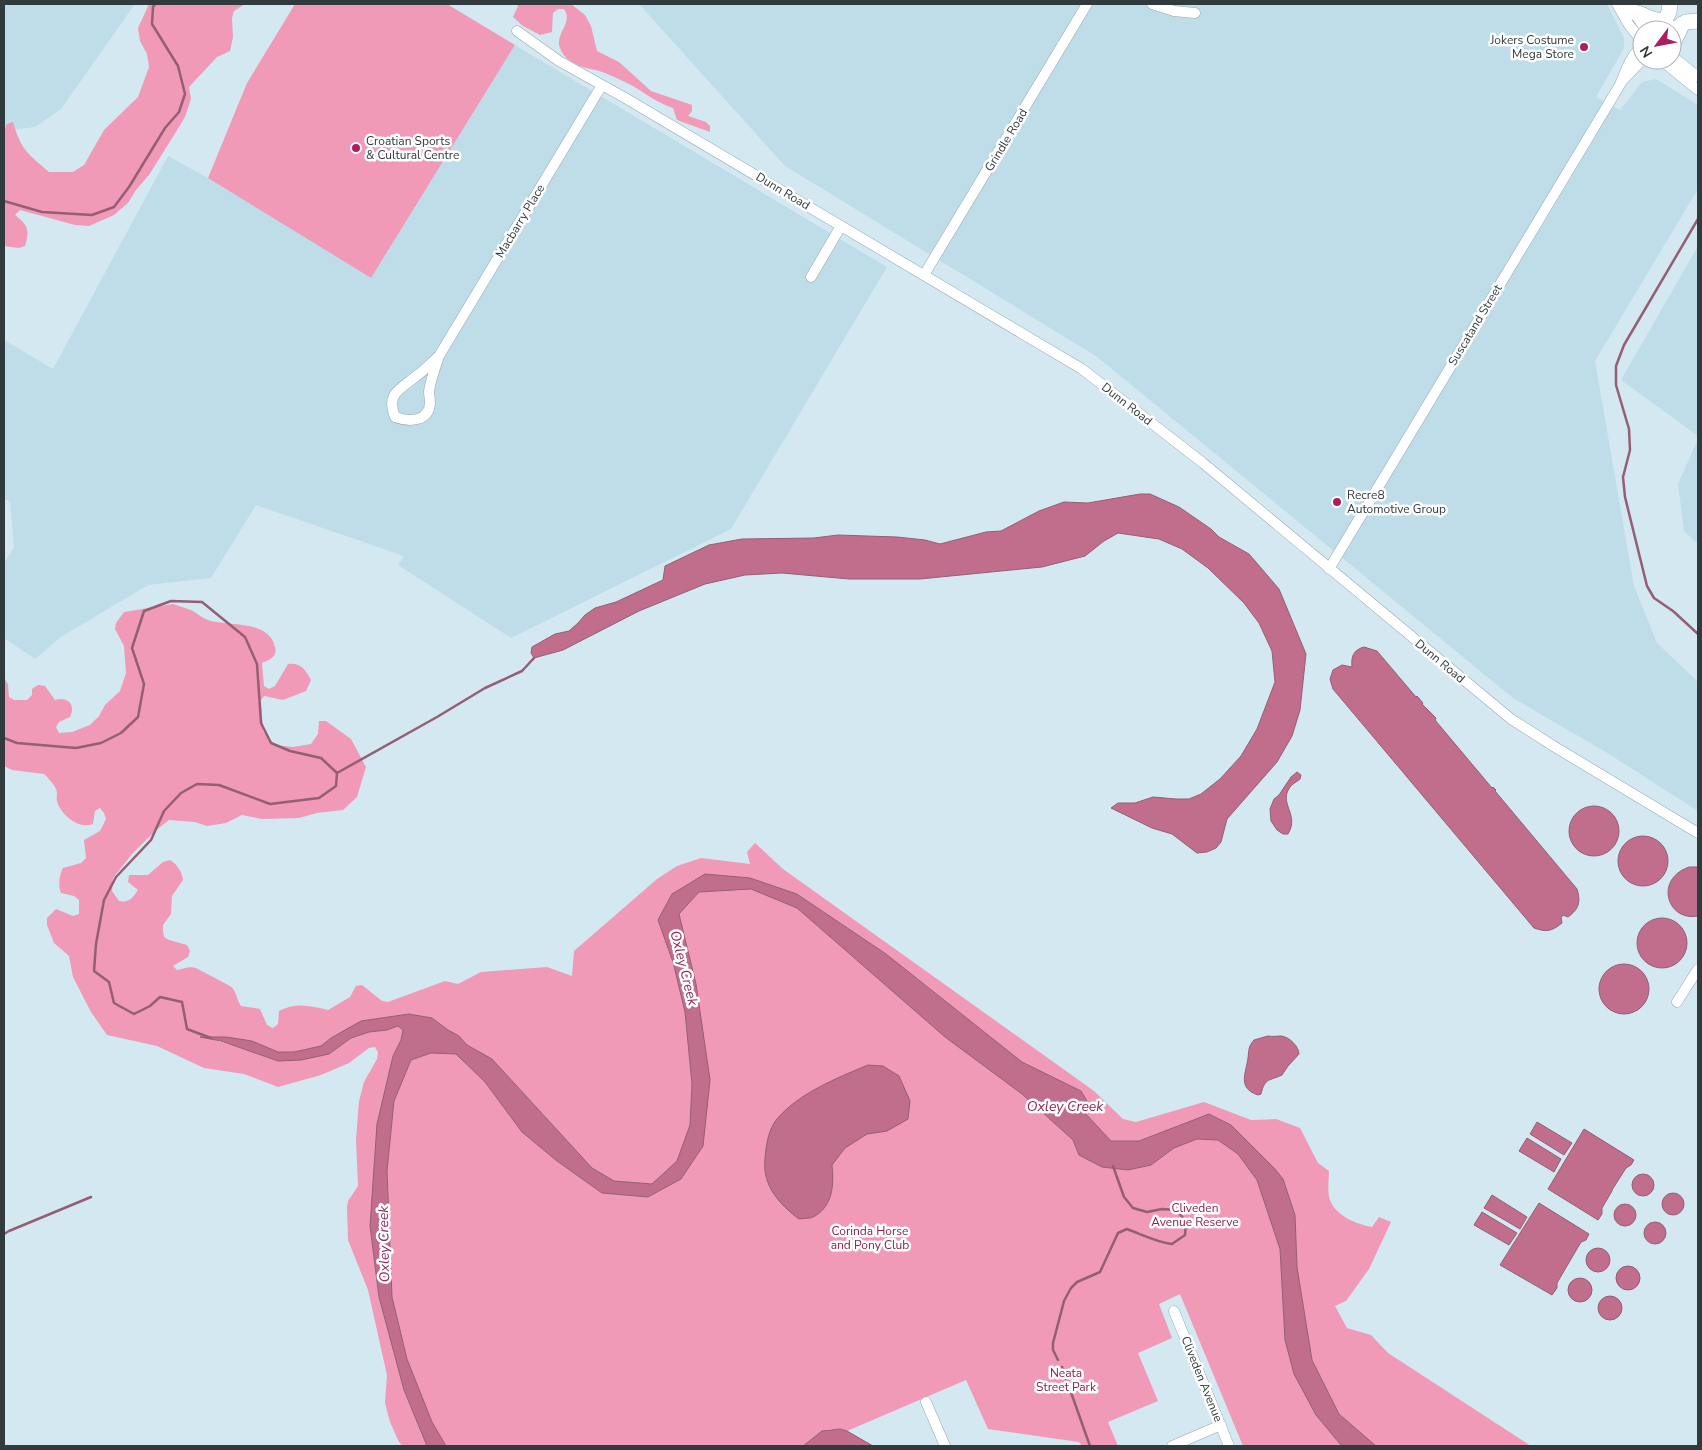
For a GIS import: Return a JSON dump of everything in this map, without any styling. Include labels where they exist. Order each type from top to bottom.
[{"type":"highway","points":[[1670,4],[1670,20]]},
{"type":"highway","points":[[1630,8],[1653,20]]},
{"type":"highway","points":[[1682,23],[1698,21]]},
{"type":"street","name":"Grindle Road","points":[[924,275],[1087,4]]},
{"type":"street","points":[[1152,4],[1174,11],[1195,13]]},
{"type":"street","points":[[1617,4],[1632,29]]},
{"type":"street","points":[[1630,8],[1639,20]]},
{"type":"street","name":"Dunn Road","points":[[517,32],[553,57],[1082,369],[1203,463],[1511,719],[1698,833]]},
{"type":"street","name":"Suscatand Street","points":[[1621,83],[1626,68],[1632,58]]},
{"type":"street","points":[[1682,64],[1698,77]]},
{"type":"street","name":"Suscatand Street","points":[[1329,568],[1621,83],[1633,70]]},
{"type":"street","points":[[1673,70],[1698,90]]},
{"type":"street","name":"Macbarry Place","points":[[439,356],[413,379],[400,387],[394,396],[392,407],[396,417],[406,421],[416,421],[425,415],[430,405],[429,394],[432,375],[439,356],[602,86]]},
{"type":"street","points":[[811,277],[841,226]]},
{"type":"street","points":[[1678,1002],[1698,969]]},
{"type":"street","name":"Cliveden Avenue","points":[[1174,1311],[1229,1446]]},
{"type":"street","points":[[926,1402],[944,1446]]},
{"type":"street","points":[[1172,1446],[1221,1425]]},
{"type":"shaded area","points":[[4,4],[135,4],[61,109],[35,127],[4,132]]},
{"type":"shaded area","points":[[639,4],[1607,4],[1624,38],[1624,48],[1596,97],[1620,110],[1642,82],[1656,79],[1698,105],[1698,189],[1595,361],[1634,586],[1657,643],[1698,682],[1698,811],[1604,751],[1513,698],[1096,356],[785,166]]},
{"type":"shaded area","points":[[515,45],[887,267],[731,529],[511,638],[398,565],[404,556],[256,505],[211,578],[148,585],[61,637],[35,659],[4,638],[4,563],[14,548],[10,502],[4,498],[4,340],[53,369],[168,156],[208,178],[371,278]]},
{"type":"shaded area","points":[[1698,246],[1698,436],[1621,380]]},
{"type":"shaded area","points":[[1698,439],[1698,544],[1684,531],[1678,484]]},
{"type":"green space","points":[[149,4],[245,4],[234,11],[232,18],[233,37],[230,51],[217,57],[189,87],[191,99],[185,117],[149,175],[128,203],[114,215],[89,226],[75,225],[20,210],[15,215],[27,228],[25,246],[19,248],[4,246],[4,131],[7,124],[13,122],[26,151],[49,172],[73,172],[84,165],[104,130],[138,97],[149,67],[147,54],[140,41],[138,28]]},
{"type":"green space","points":[[295,4],[447,4],[515,45],[371,278],[208,178],[247,83]]},
{"type":"green space","points":[[517,4],[571,4],[585,15],[591,26],[597,51],[619,62],[651,91],[692,105],[692,111],[688,116],[706,122],[710,126],[710,132],[677,120],[673,108],[657,101],[630,84],[601,72],[579,66],[569,60],[561,51],[559,43],[567,19],[564,9],[558,9],[553,13],[552,32],[540,35],[523,26],[513,17],[518,6]]},
{"type":"green space","points":[[173,604],[191,610],[208,620],[247,626],[265,632],[271,638],[276,650],[272,658],[262,663],[264,686],[269,689],[275,686],[288,664],[296,664],[307,673],[311,680],[306,691],[283,700],[264,696],[261,700],[263,731],[275,745],[293,747],[311,744],[318,734],[319,721],[326,721],[351,739],[366,767],[357,797],[343,810],[317,813],[299,818],[262,819],[242,815],[226,823],[207,826],[195,822],[169,820],[132,854],[113,878],[112,891],[119,901],[128,901],[138,890],[128,882],[129,875],[148,875],[163,862],[170,860],[182,874],[183,880],[172,896],[171,914],[163,925],[164,937],[187,945],[190,951],[188,957],[173,966],[177,970],[190,967],[196,968],[230,986],[234,990],[241,1006],[260,1009],[267,1025],[273,1028],[278,1024],[279,1011],[291,1006],[310,1006],[328,1010],[350,997],[356,986],[362,985],[382,1001],[388,1002],[445,981],[458,984],[481,972],[547,967],[572,976],[574,951],[657,879],[677,866],[701,858],[750,864],[747,852],[755,843],[783,869],[1094,1091],[1123,1119],[1136,1122],[1204,1102],[1251,1120],[1276,1119],[1300,1128],[1318,1163],[1329,1171],[1329,1197],[1337,1211],[1353,1221],[1372,1227],[1379,1217],[1391,1222],[1369,1269],[1346,1301],[1335,1306],[1347,1328],[1371,1335],[1388,1353],[1531,1446],[1376,1446],[1339,1414],[1312,1360],[1297,1267],[1295,1215],[1283,1179],[1231,1125],[1209,1114],[1139,1141],[1111,1141],[1085,1113],[1087,1101],[1081,1091],[1022,1062],[886,954],[798,894],[750,878],[705,874],[658,920],[673,962],[685,1012],[692,1084],[690,1125],[677,1162],[652,1184],[614,1181],[592,1168],[492,1059],[467,1045],[459,1036],[432,1018],[409,1014],[382,1018],[331,1038],[321,1046],[294,1052],[278,1052],[252,1041],[203,1037],[251,1050],[278,1061],[329,1054],[351,1038],[369,1032],[387,1030],[399,1026],[403,1030],[401,1040],[393,1056],[370,1226],[379,1297],[404,1390],[427,1446],[402,1446],[390,1422],[385,1403],[387,1375],[368,1290],[348,1240],[348,1201],[358,1186],[356,1140],[359,1101],[364,1082],[377,1059],[378,1052],[375,1047],[369,1048],[349,1063],[321,1075],[278,1087],[244,1074],[204,1068],[157,1046],[107,1035],[91,1012],[73,977],[69,956],[54,943],[47,925],[47,918],[56,909],[73,916],[79,914],[79,900],[74,896],[61,893],[59,884],[61,874],[63,868],[81,863],[86,858],[84,840],[100,831],[106,819],[100,808],[95,811],[93,824],[82,825],[71,820],[59,806],[55,787],[44,774],[12,770],[4,766],[4,678],[8,684],[9,697],[14,700],[27,700],[32,695],[32,689],[38,685],[45,686],[55,700],[64,699],[70,702],[72,713],[70,717],[59,722],[56,727],[59,733],[72,732],[90,725],[99,716],[105,705],[120,691],[126,673],[124,646],[115,629],[116,623],[124,612]]},
{"type":"green space","points":[[751,889],[797,908],[945,1037],[1022,1094],[1073,1140],[1151,1165],[1174,1148],[1197,1139],[1218,1140],[1238,1154],[1257,1180],[1280,1249],[1285,1340],[1316,1415],[1340,1444],[1344,1446],[1243,1446],[1180,1294],[1159,1304],[1172,1338],[1138,1353],[1158,1401],[1108,1422],[1118,1446],[1082,1446],[1079,1442],[988,1429],[966,1380],[847,1431],[833,1429],[822,1432],[803,1446],[446,1446],[432,1422],[407,1359],[392,1297],[387,1171],[394,1101],[411,1060],[431,1053],[456,1054],[485,1082],[522,1132],[557,1161],[602,1193],[648,1197],[681,1179],[703,1146],[696,984],[679,914],[699,892]]},
{"type":"water","points":[[1150,494],[1179,507],[1211,529],[1219,537],[1249,554],[1279,589],[1306,654],[1300,710],[1292,736],[1277,762],[1227,819],[1221,842],[1216,848],[1207,852],[1197,853],[1172,834],[1152,828],[1111,808],[1118,803],[1135,803],[1153,797],[1189,799],[1201,794],[1220,779],[1241,756],[1257,729],[1275,682],[1272,651],[1259,623],[1244,603],[1208,568],[1182,549],[1159,539],[1118,533],[1085,556],[1042,567],[920,579],[849,579],[782,573],[745,575],[705,584],[639,611],[563,650],[534,658],[531,653],[532,647],[555,634],[569,631],[595,608],[616,602],[663,580],[665,566],[709,545],[742,539],[814,538],[838,535],[897,537],[925,540],[940,544],[986,532],[1001,531],[1039,511],[1064,502],[1088,503]]},
{"type":"water","points":[[1364,647],[1377,651],[1417,696],[1577,889],[1579,901],[1577,908],[1568,917],[1563,915],[1561,918],[1562,923],[1558,926],[1551,930],[1534,928],[1333,689],[1330,679],[1333,670],[1342,665],[1352,667],[1354,654],[1357,650]]},
{"type":"water","points":[[1297,772],[1301,775],[1300,779],[1292,784],[1286,799],[1291,815],[1291,827],[1288,834],[1283,834],[1277,830],[1271,821],[1270,809],[1274,799]]},
{"type":"water","points":[[1589,806],[1599,806],[1612,813],[1619,826],[1619,836],[1612,849],[1599,856],[1589,856],[1580,852],[1573,845],[1569,836],[1569,826],[1573,817],[1580,810]]},
{"type":"water","points":[[1638,836],[1648,836],[1661,843],[1668,856],[1668,866],[1661,879],[1648,886],[1638,886],[1629,882],[1622,875],[1618,866],[1618,856],[1622,847],[1629,840]]},
{"type":"water","points":[[1689,867],[1698,867],[1698,916],[1687,916],[1679,913],[1672,906],[1669,898],[1668,889],[1671,881],[1678,873]]},
{"type":"water","name":"Oxley Creek","points":[[705,874],[750,878],[797,894],[886,954],[1022,1062],[1081,1091],[1087,1101],[1085,1113],[1111,1141],[1139,1141],[1209,1114],[1231,1125],[1283,1179],[1295,1215],[1297,1267],[1312,1360],[1339,1414],[1376,1446],[1344,1446],[1340,1444],[1316,1415],[1294,1374],[1285,1340],[1280,1249],[1257,1180],[1238,1154],[1218,1140],[1197,1139],[1174,1148],[1151,1165],[1128,1170],[1102,1167],[1079,1155],[1073,1140],[1022,1094],[945,1037],[797,908],[751,889],[699,892],[679,914],[696,984],[710,1080],[703,1146],[681,1179],[648,1197],[602,1193],[557,1161],[522,1132],[485,1082],[456,1054],[431,1053],[411,1060],[394,1101],[387,1171],[392,1297],[407,1359],[432,1422],[446,1446],[427,1446],[404,1390],[379,1297],[370,1226],[377,1124],[393,1056],[401,1040],[403,1030],[398,1026],[387,1030],[369,1032],[351,1038],[329,1054],[301,1060],[278,1061],[221,1041],[200,1037],[226,1037],[252,1041],[278,1052],[294,1052],[321,1046],[361,1021],[409,1014],[432,1018],[459,1036],[467,1045],[492,1059],[592,1168],[614,1181],[652,1184],[677,1161],[690,1125],[692,1084],[685,1012],[673,962],[658,920],[672,894]]},
{"type":"water","points":[[1657,918],[1667,918],[1680,925],[1687,938],[1687,948],[1680,961],[1667,968],[1657,968],[1648,964],[1641,957],[1637,948],[1637,938],[1641,929],[1648,922]]},
{"type":"water","points":[[1619,964],[1629,964],[1642,971],[1649,984],[1649,994],[1642,1007],[1629,1014],[1619,1014],[1610,1010],[1603,1003],[1599,994],[1599,984],[1603,975],[1610,968]]},
{"type":"water","points":[[1268,1036],[1288,1038],[1296,1045],[1299,1054],[1282,1075],[1266,1082],[1261,1094],[1258,1095],[1247,1088],[1244,1080],[1245,1074],[1249,1051],[1254,1040]]},
{"type":"water","points":[[868,1065],[883,1066],[899,1076],[910,1101],[908,1119],[887,1131],[867,1134],[845,1148],[832,1165],[833,1180],[831,1194],[826,1206],[813,1217],[799,1219],[773,1193],[766,1177],[765,1154],[771,1128],[777,1119],[796,1101],[831,1081]]},
{"type":"water","points":[[1537,1122],[1572,1143],[1564,1155],[1530,1134]]},
{"type":"water","points":[[1584,1129],[1634,1160],[1626,1168],[1612,1190],[1598,1220],[1548,1189]]},
{"type":"water","points":[[1527,1138],[1561,1159],[1554,1172],[1519,1151]]},
{"type":"water","points":[[1643,1174],[1651,1177],[1654,1185],[1651,1193],[1643,1196],[1635,1193],[1632,1185],[1635,1177]]},
{"type":"water","points":[[1673,1193],[1681,1196],[1684,1204],[1681,1212],[1673,1215],[1665,1212],[1662,1204],[1665,1196]]},
{"type":"water","points":[[1492,1195],[1527,1217],[1520,1229],[1484,1208]]},
{"type":"water","points":[[1539,1203],[1589,1234],[1586,1240],[1581,1242],[1552,1295],[1500,1265]]},
{"type":"water","points":[[1625,1204],[1633,1207],[1636,1215],[1633,1223],[1625,1226],[1617,1223],[1614,1215],[1617,1207]]},
{"type":"water","points":[[1482,1212],[1517,1233],[1509,1245],[1474,1225]]},
{"type":"water","points":[[1655,1222],[1663,1225],[1666,1233],[1663,1241],[1655,1244],[1647,1241],[1644,1233],[1647,1225]]},
{"type":"water","points":[[1598,1248],[1606,1252],[1610,1260],[1606,1268],[1598,1272],[1590,1268],[1586,1260],[1590,1252]]},
{"type":"water","points":[[1628,1266],[1636,1270],[1640,1278],[1636,1286],[1628,1290],[1620,1286],[1616,1278],[1620,1270]]},
{"type":"water","points":[[1580,1278],[1588,1282],[1592,1290],[1588,1298],[1580,1302],[1572,1298],[1568,1290],[1572,1282]]},
{"type":"water","points":[[1610,1296],[1618,1300],[1622,1308],[1618,1316],[1610,1320],[1602,1316],[1598,1308],[1602,1300]]},
{"type":"water","points":[[840,1429],[873,1446],[803,1446],[822,1431]]},
{"type":"waterway","points":[[4,201],[42,212],[92,215],[114,207],[129,187],[165,128],[179,112],[185,94],[178,66],[152,24],[153,7],[155,4]]},
{"type":"waterway","points":[[1698,219],[1624,345],[1616,366],[1616,385],[1629,429],[1630,450],[1623,477],[1625,497],[1647,586],[1654,598],[1673,611],[1698,634]]},
{"type":"waterway","points":[[4,738],[17,743],[76,748],[101,743],[121,733],[138,717],[144,684],[132,648],[144,611],[171,601],[202,602],[245,637],[257,664],[261,723],[271,743],[290,751],[321,758],[337,773],[336,786],[319,798],[270,804],[219,785],[197,784],[181,793],[164,811],[151,840],[116,877],[104,900],[96,944],[94,971],[109,982],[114,1003],[134,1014],[150,1006],[160,997],[182,1002],[187,1029],[211,1038]]},
{"type":"waterway","points":[[337,773],[485,688],[522,671],[534,658]]},
{"type":"waterway","points":[[1058,1360],[1053,1350],[1053,1343],[1064,1301],[1071,1288],[1077,1282],[1100,1272],[1118,1233],[1127,1229],[1155,1240],[1172,1244],[1185,1235],[1186,1222],[1177,1210],[1162,1209],[1147,1212],[1133,1208],[1124,1197],[1113,1166]]},
{"type":"waterway","points":[[4,1234],[91,1197]]},
{"type":"waterway","points":[[1062,1367],[1090,1446]]},
{"type":"place","name":"Jokers Costume Mega Store","points":[[1584,47]]},
{"type":"place","name":"Croatian Sports & Cultural Centre","points":[[356,148]]},
{"type":"place","name":"Recre8 Automotive Group","points":[[1337,502]]},
{"type":"park label","name":"Cliveden Avenue Reserve","points":[[1195,1215]]},
{"type":"park label","name":"Corinda Horse and Pony Club","points":[[870,1238]]},
{"type":"park label","name":"Neata Street Park","points":[[1066,1380]]}]
